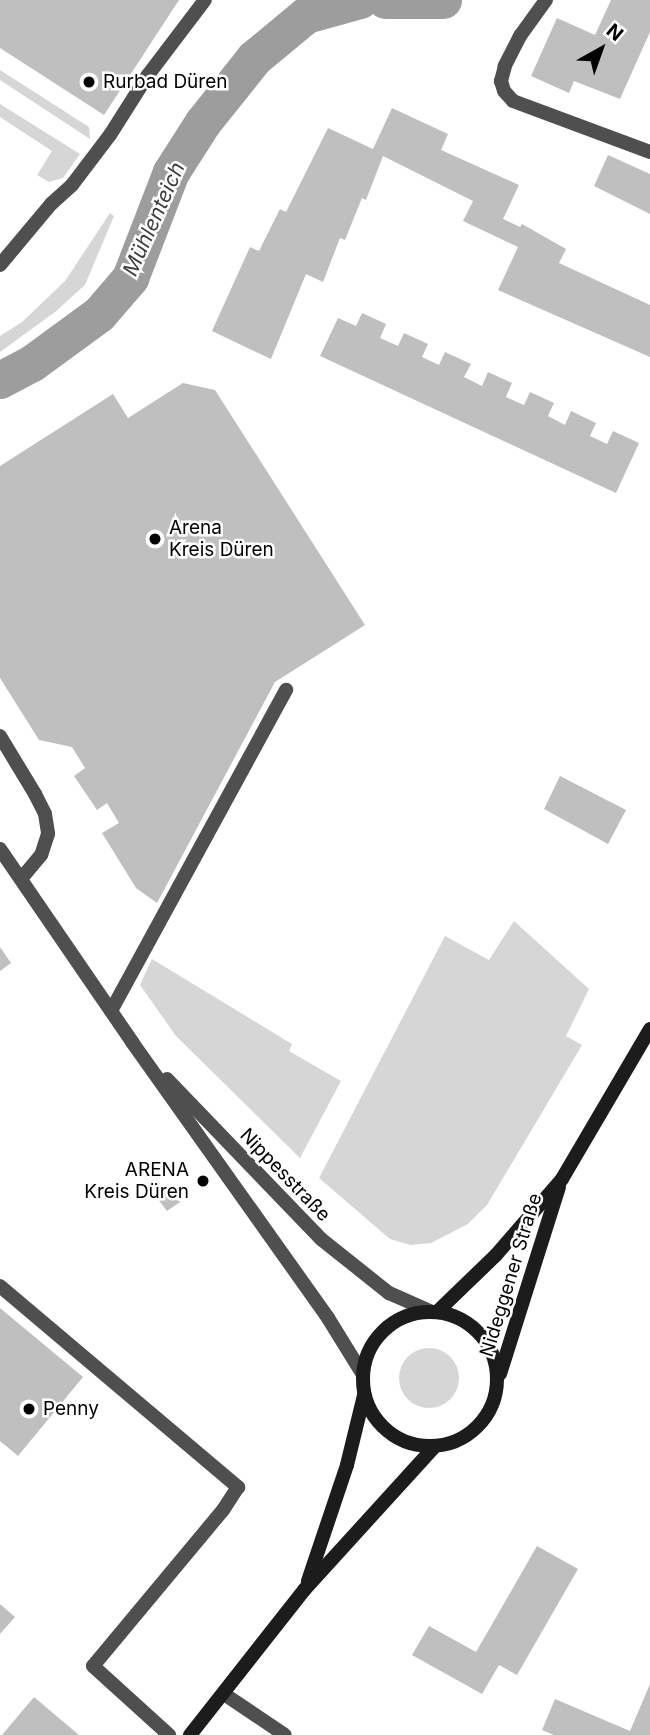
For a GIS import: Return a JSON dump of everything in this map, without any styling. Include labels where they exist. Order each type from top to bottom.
[{"type":"main road","name":"Nideggener Straße","points":[[434,1311],[496,1255],[562,1179],[650,1029]]},
{"type":"main road","name":"Nideggener Straße","points":[[498,1384],[562,1179]]},
{"type":"main road","points":[[305,1589],[347,1465],[364,1395],[362,1373],[369,1349],[384,1328],[405,1315],[434,1311],[463,1319],[483,1336],[495,1358],[498,1384],[491,1409],[476,1429],[456,1442],[434,1447],[403,1441],[378,1423],[364,1395]]},
{"type":"main road","points":[[190,1735],[305,1589],[434,1447]]},
{"type":"street","points":[[0,265],[103,145],[148,75],[205,0]]},
{"type":"street","points":[[546,0],[520,36],[505,66],[501,80],[504,91],[513,101],[650,152]]},
{"type":"street","points":[[111,1011],[286,690]]},
{"type":"street","points":[[0,736],[35,794],[48,834],[41,855],[21,879]]},
{"type":"street","name":"Nippesstraße","points":[[0,849],[132,1042],[321,1308],[362,1373]]},
{"type":"street","name":"Nippesstraße","points":[[132,1042],[321,1240],[389,1293],[434,1311]]},
{"type":"street","points":[[0,1286],[238,1487],[223,1510],[93,1666],[169,1735]]},
{"type":"street","points":[[224,1695],[285,1735]]},
{"type":"shaded area","points":[[0,70],[89,127],[90,139],[0,80]]},
{"type":"shaded area","points":[[0,104],[80,154],[63,178],[49,182],[37,175],[52,151],[0,117]]},
{"type":"shaded area","points":[[110,213],[114,216],[85,285],[55,312],[0,352],[0,336],[22,322],[65,281]]},
{"type":"shaded area","points":[[514,921],[589,989],[566,1036],[582,1045],[487,1205],[468,1224],[431,1243],[410,1245],[390,1239],[319,1178],[445,936],[489,960]]},
{"type":"shaded area","points":[[152,959],[292,1044],[289,1051],[341,1081],[300,1158],[176,1036],[140,985]]},
{"type":"shaded area","points":[[423,1348],[435,1348],[454,1361],[459,1378],[457,1390],[446,1403],[435,1408],[423,1408],[404,1395],[399,1384],[399,1372],[412,1353]]},
{"type":"building","name":"Rurbad Düren","points":[[0,0],[179,0],[104,115],[0,48]]},
{"type":"building","points":[[611,0],[650,0],[650,32],[620,99],[574,81],[569,93],[531,76],[557,18],[595,35]]},
{"type":"building","points":[[392,108],[448,134],[441,150],[519,185],[503,219],[520,227],[522,224],[566,249],[559,263],[650,305],[650,357],[498,290],[518,247],[463,221],[473,201],[383,156],[366,200],[362,198],[345,240],[340,238],[323,282],[306,274],[271,359],[212,331],[250,247],[259,251],[280,209],[286,212],[328,128],[373,149]]},
{"type":"building","points":[[608,155],[650,174],[650,214],[594,186]]},
{"type":"building","points":[[362,313],[386,324],[380,338],[398,346],[404,333],[428,344],[422,357],[439,365],[445,352],[471,364],[464,377],[482,386],[488,372],[512,383],[506,397],[524,405],[530,392],[554,403],[548,416],[565,425],[571,411],[596,423],[590,436],[607,444],[613,431],[639,443],[616,493],[320,356],[338,318],[356,326]]},
{"type":"building","name":"Arena Kreis Düren","points":[[183,383],[215,390],[365,625],[275,682],[157,903],[136,888],[102,833],[119,823],[107,803],[97,810],[74,776],[85,768],[72,747],[39,740],[0,678],[0,466],[113,394],[128,418]]},
{"type":"building","points":[[560,776],[626,810],[608,844],[544,809]]},
{"type":"building","points":[[0,947],[11,963],[0,971]]},
{"type":"building","points":[[170,1189],[180,1202],[167,1211],[157,1198]]},
{"type":"building","name":"Penny","points":[[0,1308],[83,1377],[18,1456],[0,1441]]},
{"type":"building","points":[[537,1546],[578,1569],[517,1675],[499,1665],[482,1694],[412,1655],[429,1626],[476,1652]]},
{"type":"building","points":[[0,1604],[15,1617],[0,1634]]},
{"type":"building","points":[[650,1684],[650,1735],[554,1735],[542,1730],[555,1699],[630,1731]]},
{"type":"building","points":[[34,1697],[79,1735],[2,1735]]},
{"type":"waterway","name":"Mühlenteich","points":[[0,380],[32,363],[99,314],[130,278],[171,172],[203,122],[254,58],[306,15],[360,0]]},
{"type":"waterway","name":"Mühlenteich","points":[[385,0],[443,0]]},
{"type":"place","name":"Rurbad Düren","points":[[89,82]]},
{"type":"place","name":"Arena Kreis Düren","points":[[155,539]]},
{"type":"place","name":"ARENA Kreis Düren","points":[[203,1181]]},
{"type":"place","name":"Penny","points":[[29,1409]]}]
